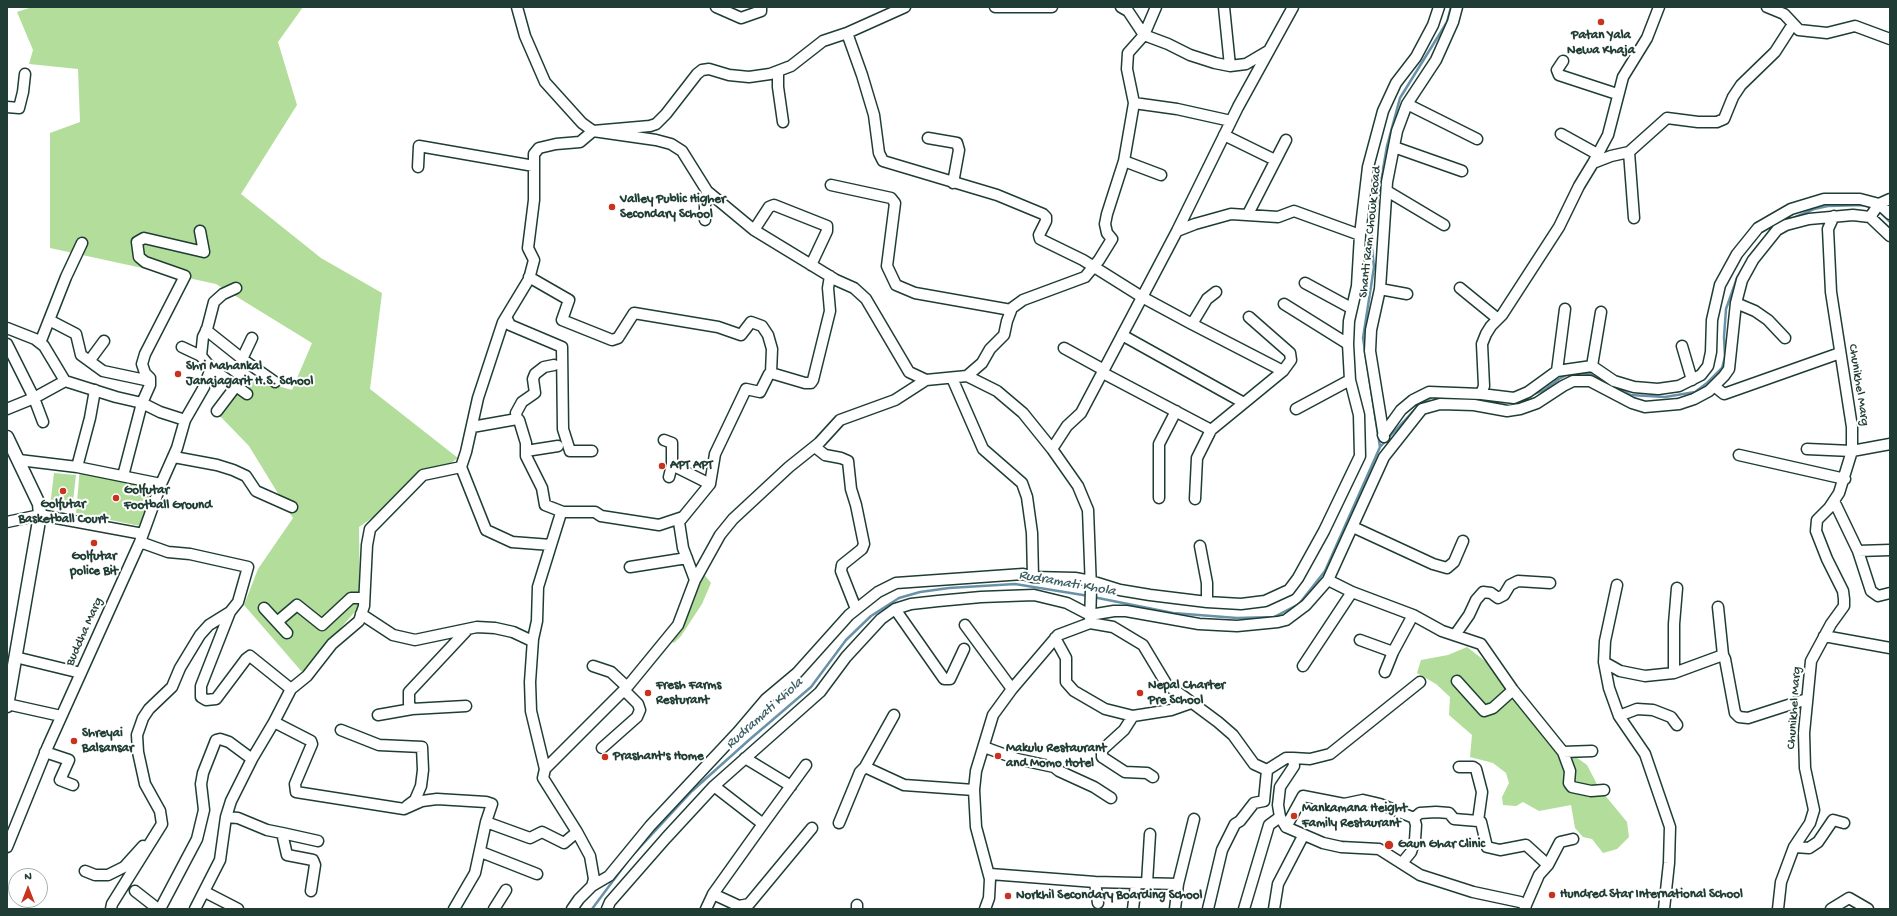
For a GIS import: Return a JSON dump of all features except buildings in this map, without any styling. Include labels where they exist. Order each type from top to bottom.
[{"type":"main road","points":[[7,437],[39,504],[40,515],[12,661],[7,705]]},
{"type":"street","points":[[517,7],[525,36],[545,82],[582,123],[593,131],[656,140],[671,144],[682,151],[707,191],[754,230],[811,265],[854,288],[866,299],[909,372],[926,380]]},
{"type":"street","points":[[716,7],[741,18],[761,12],[761,7]]},
{"type":"street","points":[[551,545],[512,542],[486,530],[461,466],[472,427],[478,398],[506,317],[529,277],[534,260],[528,248],[534,200],[534,154],[539,148],[556,144],[580,142],[593,131],[650,126],[656,124],[666,114],[697,74],[702,70],[709,69],[729,75],[749,77],[778,71],[791,66],[823,41],[847,33],[905,7]]},
{"type":"street","points":[[995,7],[1052,7]]},
{"type":"street","points":[[1121,7],[1128,11],[1144,35],[1168,44],[1197,58],[1230,66],[1246,64],[1268,51]]},
{"type":"street","points":[[545,769],[625,689],[678,625],[695,580],[720,535],[733,519],[789,467],[815,447],[840,420],[896,400],[926,380],[967,376],[982,363],[990,349],[1004,336],[1006,322],[1011,310],[1023,300],[1085,277],[1099,260],[1112,238],[1107,233],[1105,224],[1124,161],[1134,103],[1127,69],[1128,53],[1144,35],[1156,7]]},
{"type":"street","points":[[1224,7],[1230,66]]},
{"type":"street","points":[[1052,449],[1067,426],[1081,414],[1177,231],[1231,121],[1293,7]]},
{"type":"street","name":"Shanti Ram Chowk Road","points":[[1390,448],[1383,435],[1370,351],[1371,330],[1380,289],[1386,191],[1397,131],[1407,104],[1436,60],[1453,22],[1457,7]]},
{"type":"street","points":[[1481,394],[1484,386],[1482,344],[1491,326],[1498,319],[1559,227],[1579,186],[1596,159],[1608,135],[1617,94],[1623,77],[1647,38],[1658,7]]},
{"type":"street","points":[[1767,7],[1784,11],[1798,30],[1827,33],[1855,26],[1890,39]]},
{"type":"street","points":[[572,909],[579,898],[592,886],[609,876],[650,826],[738,732],[766,699],[797,673],[849,615],[878,592],[896,583],[1023,574],[1033,577],[1074,578],[1091,585],[1120,590],[1207,602],[1241,604],[1265,601],[1289,590],[1298,578],[1324,532],[1360,456],[1359,415],[1350,380],[1348,344],[1351,308],[1357,286],[1360,236],[1368,167],[1383,111],[1396,83],[1416,57],[1433,25],[1438,8]]},
{"type":"street","points":[[1561,134],[1596,159],[1629,152],[1667,118],[1698,122],[1717,122],[1724,119],[1733,97],[1741,85],[1776,52],[1793,24]]},
{"type":"street","points":[[847,33],[874,115],[879,153],[883,161],[997,195],[1043,214],[1046,217],[1046,221],[1039,234],[1040,240],[1093,266],[1142,297],[1192,324],[1283,370]]},
{"type":"street","points":[[1562,61],[1558,70],[1559,75],[1617,94]]},
{"type":"street","points":[[778,71],[778,87],[783,122]]},
{"type":"street","points":[[7,107],[19,108],[24,92],[25,74]]},
{"type":"street","points":[[1134,103],[1177,109],[1231,121]]},
{"type":"street","points":[[1407,104],[1477,140]]},
{"type":"street","points":[[1224,135],[1275,160]]},
{"type":"street","points":[[928,138],[958,144],[959,150],[953,183]]},
{"type":"street","points":[[1248,214],[1286,140]]},
{"type":"street","points":[[418,167],[419,146],[534,166]]},
{"type":"street","points":[[1394,147],[1462,171]]},
{"type":"street","points":[[1629,152],[1634,218]]},
{"type":"street","points":[[1124,161],[1161,174]]},
{"type":"street","points":[[831,185],[891,198],[895,204],[887,266],[896,285],[915,293],[1011,310]]},
{"type":"street","points":[[705,220],[705,201],[707,191]]},
{"type":"street","points":[[1386,191],[1444,225]]},
{"type":"street","points":[[1383,435],[1401,410],[1413,400],[1429,392],[1481,394],[1514,398],[1528,392],[1557,371],[1592,366],[1614,381],[1634,387],[1658,389],[1679,386],[1701,375],[1708,366],[1711,352],[1712,320],[1720,285],[1737,254],[1758,228],[1791,209],[1824,199],[1860,199],[1874,210],[1890,236]]},
{"type":"street","points":[[985,909],[989,898],[990,874],[976,827],[974,790],[976,770],[993,715],[1012,689],[1058,635],[1090,615],[1114,611],[1126,611],[1200,624],[1237,626],[1286,620],[1300,610],[1328,580],[1384,457],[1422,409],[1440,404],[1474,405],[1507,411],[1520,409],[1537,403],[1573,381],[1590,381],[1632,403],[1645,406],[1679,404],[1694,399],[1714,386],[1729,369],[1736,303],[1742,280],[1753,260],[1777,230],[1786,225],[1809,219],[1853,215],[1874,210],[1890,199]]},
{"type":"street","points":[[754,230],[769,207],[774,205],[827,226],[827,231],[811,265]]},
{"type":"street","points":[[1874,210],[1890,214]]},
{"type":"street","points":[[1177,231],[1213,218],[1231,214],[1248,214],[1278,218],[1282,217],[1288,212],[1294,211],[1360,236]]},
{"type":"street","name":"Chunikhel Marg","points":[[1778,909],[1782,882],[1794,847],[1810,823],[1814,810],[1804,768],[1804,733],[1811,661],[1830,624],[1844,606],[1843,591],[1827,559],[1816,531],[1817,520],[1834,501],[1845,479],[1852,451],[1852,427],[1831,292],[1828,229],[1834,216]]},
{"type":"street","points":[[123,476],[142,403],[150,385],[150,381],[142,364],[145,354],[185,276],[146,262],[139,257],[137,242],[144,238],[204,252],[200,231]]},
{"type":"street","points":[[40,343],[66,277],[82,243]]},
{"type":"street","points":[[771,373],[805,383],[811,383],[813,380],[830,311],[828,288],[830,276]]},
{"type":"street","points":[[529,277],[569,300],[562,320],[612,340],[621,335],[634,313],[718,327],[741,335],[751,322],[762,326],[768,335],[772,349],[771,373],[769,374],[760,392],[746,389],[715,454],[710,484],[679,522],[683,548],[695,580]]},
{"type":"street","points":[[1305,283],[1351,308]]},
{"type":"street","points":[[201,356],[202,337],[206,330],[214,302],[224,294],[236,288]]},
{"type":"street","points":[[1460,288],[1498,319]]},
{"type":"street","points":[[1380,289],[1407,294]]},
{"type":"street","points":[[1192,324],[1207,300],[1216,292]]},
{"type":"street","points":[[1736,303],[1755,311],[1768,320],[1785,338]]},
{"type":"street","points":[[1284,304],[1348,344]]},
{"type":"street","points":[[1557,371],[1565,309]]},
{"type":"street","points":[[1592,366],[1601,312]]},
{"type":"street","points":[[1195,499],[1197,458],[1211,430],[1283,370],[1291,360],[1290,353],[1249,316]]},
{"type":"street","points":[[506,317],[510,325],[562,347],[563,429],[570,451],[592,451]]},
{"type":"street","points":[[50,320],[76,334],[81,355],[90,360],[103,371],[150,381]]},
{"type":"street","points":[[7,328],[35,338],[40,343],[65,381],[142,403],[160,412],[185,420]]},
{"type":"street","points":[[206,330],[242,359],[276,382]]},
{"type":"street","points":[[1122,335],[1244,403]]},
{"type":"street","points":[[242,359],[252,338]]},
{"type":"street","points":[[90,360],[104,341]]},
{"type":"street","points":[[7,344],[34,398],[43,422]]},
{"type":"street","points":[[1682,346],[1692,380]]},
{"type":"street","points":[[182,347],[201,356],[211,368],[247,394]]},
{"type":"street","points":[[1064,348],[1211,430]]},
{"type":"street","points":[[1714,386],[1724,394],[1840,353]]},
{"type":"street","points":[[554,365],[544,367],[535,374],[533,379],[535,393],[522,402],[516,413],[516,419],[519,420],[526,443],[526,456],[542,488],[545,505],[563,512],[595,512],[601,516],[660,525],[683,517]]},
{"type":"street","name":"Buddha Marg","points":[[7,846],[45,752],[142,538],[161,484],[174,457],[185,420],[204,387],[211,368]]},
{"type":"street","points":[[967,376],[997,391],[1023,413],[1052,449],[1078,486],[1088,510],[1091,585],[1090,615]]},
{"type":"street","points":[[952,378],[984,449],[1022,483],[1027,497],[1032,533],[1033,577]]},
{"type":"street","points":[[1296,409],[1350,380]]},
{"type":"street","points":[[7,409],[34,398],[65,381]]},
{"type":"street","points":[[217,411],[236,386]]},
{"type":"street","points":[[77,467],[96,390]]},
{"type":"street","points":[[1159,498],[1159,444],[1176,411]]},
{"type":"street","points":[[472,427],[516,419]]},
{"type":"street","points":[[664,440],[672,443],[672,465],[670,477]]},
{"type":"street","points":[[1807,449],[1852,451],[1890,444]]},
{"type":"street","points":[[526,451],[558,446]]},
{"type":"street","points":[[815,447],[825,455],[848,461],[851,489],[864,544],[862,548],[842,565],[841,571],[856,610]]},
{"type":"street","points":[[1740,455],[1845,479]]},
{"type":"street","points":[[174,457],[218,465],[233,470],[246,476],[256,491],[292,507]]},
{"type":"street","points":[[19,460],[77,467],[161,484]]},
{"type":"street","points":[[672,465],[710,484]]},
{"type":"street","points":[[195,909],[220,860],[226,817],[231,801],[252,759],[274,722],[291,689],[307,676],[332,644],[359,621],[364,598],[367,545],[370,529],[423,475],[461,466]]},
{"type":"street","points":[[1834,501],[1858,551],[1871,591],[1878,596],[1890,593]]},
{"type":"street","points":[[563,512],[560,513],[538,587],[537,621],[533,639],[530,682],[531,711],[545,769],[543,778],[577,832],[590,856],[594,879],[592,886]]},
{"type":"street","points":[[7,522],[40,515],[142,538],[168,552],[190,554],[248,567],[238,602],[230,612],[201,686],[201,697],[206,700],[216,699],[246,659],[250,656],[291,689]]},
{"type":"street","points":[[1353,527],[1433,564],[1447,568],[1454,562],[1463,541]]},
{"type":"street","points":[[1200,546],[1207,583],[1207,602]]},
{"type":"street","points":[[1858,551],[1890,550]]},
{"type":"street","points":[[630,567],[687,558]]},
{"type":"street","points":[[1328,580],[1352,592],[1413,615],[1442,631],[1481,644],[1513,690],[1563,752],[1570,771],[1569,783],[1572,787],[1591,791],[1604,790]]},
{"type":"street","points":[[1455,635],[1469,615],[1476,600],[1483,592],[1491,593],[1498,598],[1504,596],[1510,585],[1518,581],[1550,583]]},
{"type":"street","points":[[1617,585],[1605,641],[1604,662],[1609,688],[1619,716],[1645,754],[1670,827],[1669,864],[1664,909]]},
{"type":"street","points":[[1674,673],[1674,624],[1677,588]]},
{"type":"street","points":[[1303,666],[1352,592]]},
{"type":"street","points":[[607,909],[610,902],[714,786],[820,692],[851,652],[881,619],[895,609],[911,604],[981,597],[1034,596],[1067,603],[1113,627],[1143,645],[1167,686],[1184,696],[1218,722],[1233,736],[1254,764],[1267,770]]},
{"type":"street","points":[[277,622],[297,605],[322,624],[351,598],[364,598]]},
{"type":"street","points":[[1718,607],[1723,655],[1735,712],[1739,717],[1748,718],[1807,699]]},
{"type":"street","points":[[264,608],[287,633]]},
{"type":"street","points":[[895,609],[944,679],[950,679],[964,649]]},
{"type":"street","points":[[111,909],[112,904],[159,830],[162,818],[160,811],[145,784],[138,752],[139,728],[149,709],[172,687],[186,656],[200,635],[209,624],[230,612]]},
{"type":"street","points":[[361,614],[393,634],[415,640],[477,627],[495,628],[513,632],[530,640],[533,639]]},
{"type":"street","points":[[1385,672],[1393,652],[1413,615]]},
{"type":"street","points":[[965,625],[1012,689]]},
{"type":"street","points":[[412,709],[409,704],[409,692],[468,629]]},
{"type":"street","points":[[1824,636],[1890,648]]},
{"type":"street","points":[[1055,638],[1066,658],[1066,682],[1074,691],[1105,710],[1133,716],[1171,710],[1191,702]]},
{"type":"street","points":[[1360,640],[1393,652]]},
{"type":"street","points":[[1604,662],[1620,670],[1645,676],[1674,673],[1723,655]]},
{"type":"street","points":[[12,661],[81,673]]},
{"type":"street","points":[[593,666],[611,672],[638,704],[640,710],[637,716],[602,748]]},
{"type":"street","points":[[1267,770],[1286,758],[1310,759],[1330,754],[1420,682]]},
{"type":"street","points":[[1457,682],[1484,711],[1493,708],[1513,690]]},
{"type":"street","points":[[7,705],[61,716]]},
{"type":"street","points":[[378,715],[412,709],[466,706]]},
{"type":"street","points":[[1619,716],[1637,709],[1653,710],[1671,718],[1676,725]]},
{"type":"street","points":[[839,823],[860,772],[865,767],[894,715]]},
{"type":"street","points":[[1133,716],[1124,730],[1102,750],[1102,757],[1125,772],[1147,773],[1153,777]]},
{"type":"street","points":[[274,722],[311,741],[312,744],[295,784],[296,792],[404,809],[422,801],[437,799],[486,802],[492,804],[486,822],[481,852],[475,873],[454,909]]},
{"type":"street","points":[[341,730],[379,745],[422,747],[424,770],[421,786],[414,800],[404,809]]},
{"type":"street","points":[[135,891],[159,909],[197,839],[204,810],[201,784],[203,773],[216,740],[220,739],[228,742],[252,759]]},
{"type":"street","points":[[984,747],[1017,759],[1054,767],[1059,771],[1094,787],[1112,798]]},
{"type":"street","points":[[1563,752],[1592,751]]},
{"type":"street","points":[[45,752],[69,760],[60,780],[72,785]]},
{"type":"street","points":[[745,758],[791,786]]},
{"type":"street","points":[[1293,758],[1294,766],[1280,787],[1278,805],[1280,817],[1286,827],[1303,836],[1323,843],[1341,847],[1378,849],[1420,875],[1441,883],[1473,892],[1520,902],[1526,907],[1539,875],[1548,865],[1560,842],[1573,839]]},
{"type":"street","points":[[706,909],[713,894],[806,765]]},
{"type":"street","points":[[865,767],[904,785],[974,790]]},
{"type":"street","points":[[1459,767],[1473,767],[1476,769],[1482,792],[1478,821]]},
{"type":"street","points":[[1208,909],[1222,850],[1235,824],[1240,821],[1254,803],[1264,801],[1267,770]]},
{"type":"street","points":[[714,786],[763,824]]},
{"type":"street","points":[[1286,827],[1303,796],[1344,804],[1364,800],[1380,804],[1414,818]]},
{"type":"street","points":[[1414,818],[1420,813],[1436,812],[1449,813],[1454,819],[1481,822],[1487,847],[1500,850],[1526,845],[1548,865]]},
{"type":"street","points":[[226,817],[238,818],[267,830],[318,841]]},
{"type":"street","points":[[1244,909],[1269,825],[1280,817]]},
{"type":"street","points":[[1402,863],[1411,852],[1415,840],[1416,825],[1414,818]]},
{"type":"street","points":[[1175,909],[1178,884],[1194,819]]},
{"type":"street","points":[[1794,847],[1809,848],[1818,842],[1833,820],[1844,823]]},
{"type":"street","points":[[486,822],[530,838],[542,832],[564,843],[577,832]]},
{"type":"street","points":[[713,894],[739,906],[749,904],[812,828]]},
{"type":"street","points":[[282,833],[287,855],[313,860],[315,865],[311,891]]},
{"type":"street","points":[[1147,883],[1150,834]]},
{"type":"street","points":[[1274,909],[1278,884],[1303,836]]},
{"type":"street","points":[[85,870],[95,875],[108,875],[124,867],[141,847],[148,846]]},
{"type":"street","points":[[481,852],[536,874]]},
{"type":"street","points":[[990,874],[1095,882],[1178,884]]},
{"type":"street","points":[[1095,882],[1098,902]]},
{"type":"street","points":[[1133,909],[1136,884]]},
{"type":"street","points":[[494,909],[506,890]]},
{"type":"street","points":[[204,892],[238,909]]},
{"type":"street","points":[[1831,909],[1849,898],[1868,909]]},
{"type":"green space","points":[[32,7],[303,7],[278,42],[297,105],[241,194],[321,258],[382,293],[370,389],[458,458],[359,527],[360,606],[302,672],[244,605],[258,569],[293,518],[249,446],[218,414],[250,378],[292,390],[312,343],[216,284],[50,248],[50,133],[80,122],[78,69],[29,64],[33,50],[17,12]]},
{"type":"green space","name":"Golfutar Football Ground","points":[[80,467],[161,484],[145,527],[76,513]]},
{"type":"green space","name":"Golfutar Basketball Court","points":[[54,473],[76,475],[72,509],[50,506]]},
{"type":"green space","points":[[703,573],[711,583],[702,604],[681,636],[674,643],[669,640]]},
{"type":"green space","points":[[1467,647],[1507,678],[1558,744],[1587,765],[1599,788],[1627,822],[1629,837],[1617,849],[1603,853],[1592,839],[1583,837],[1575,828],[1571,805],[1539,811],[1523,802],[1516,806],[1503,805],[1502,797],[1509,783],[1506,773],[1493,763],[1470,757],[1472,735],[1449,715],[1450,697],[1436,684],[1417,673],[1421,660],[1448,655]]},
{"type":"waterway","points":[[1380,447],[1363,338],[1374,267],[1371,239],[1387,146],[1400,98],[1447,22],[1451,7]]},
{"type":"waterway","points":[[1791,219],[1814,209],[1828,206],[1864,205],[1873,208]]},
{"type":"waterway","points":[[1879,211],[1890,222]]},
{"type":"waterway","points":[[1749,257],[1767,235]]},
{"type":"waterway","points":[[1575,373],[1591,374],[1631,395],[1665,397],[1695,392],[1707,383],[1722,368],[1725,357],[1724,337],[1726,309],[1737,278],[1743,268]]},
{"type":"waterway","points":[[1531,395],[1544,390],[1570,373]]},
{"type":"waterway","name":"Rudramati Khola","points":[[1093,597],[1173,613],[1237,618],[1274,617],[1299,604],[1325,571],[1380,447],[1419,405],[1434,396]]},
{"type":"waterway","name":"Rudramati Khola","points":[[592,909],[630,858],[692,791],[811,687],[846,640],[871,616],[899,598],[920,592],[949,588],[1015,584],[1089,596]]},
{"type":"place","name":"Patan Yala Newa Khaja","points":[[1601,22]]},
{"type":"place","name":"Valley Public Higher Secondary School","points":[[612,207]]},
{"type":"place","name":"Shri Mahankal Janajagarit H.S. School","points":[[178,374]]},
{"type":"place","name":"APT APT","points":[[662,466]]},
{"type":"place","name":"Golfutar Basketball Court","points":[[63,491]]},
{"type":"place","name":"Golfutar Football Ground","points":[[116,498]]},
{"type":"place","name":"Golfutar police Bit","points":[[94,543]]},
{"type":"place","name":"Fresh Farms Resturant","points":[[648,693]]},
{"type":"place","name":"Nepal Charter Pre School","points":[[1140,693]]},
{"type":"place","name":"Shreyai Balsansar","points":[[74,741]]},
{"type":"place","name":"Makulu Restaurant and Momo Hotel","points":[[998,756]]},
{"type":"place","name":"Prashant's Home","points":[[605,757]]},
{"type":"place","name":"Mankamana Height Family Restaurant","points":[[1294,816]]},
{"type":"place","name":"Gaun Ghar Clinic","points":[[1389,845]]},
{"type":"place","name":"Hundred Star International School","points":[[1552,895]]},
{"type":"place","name":"Norkhil Secondary Boarding School","points":[[1008,896]]}]
